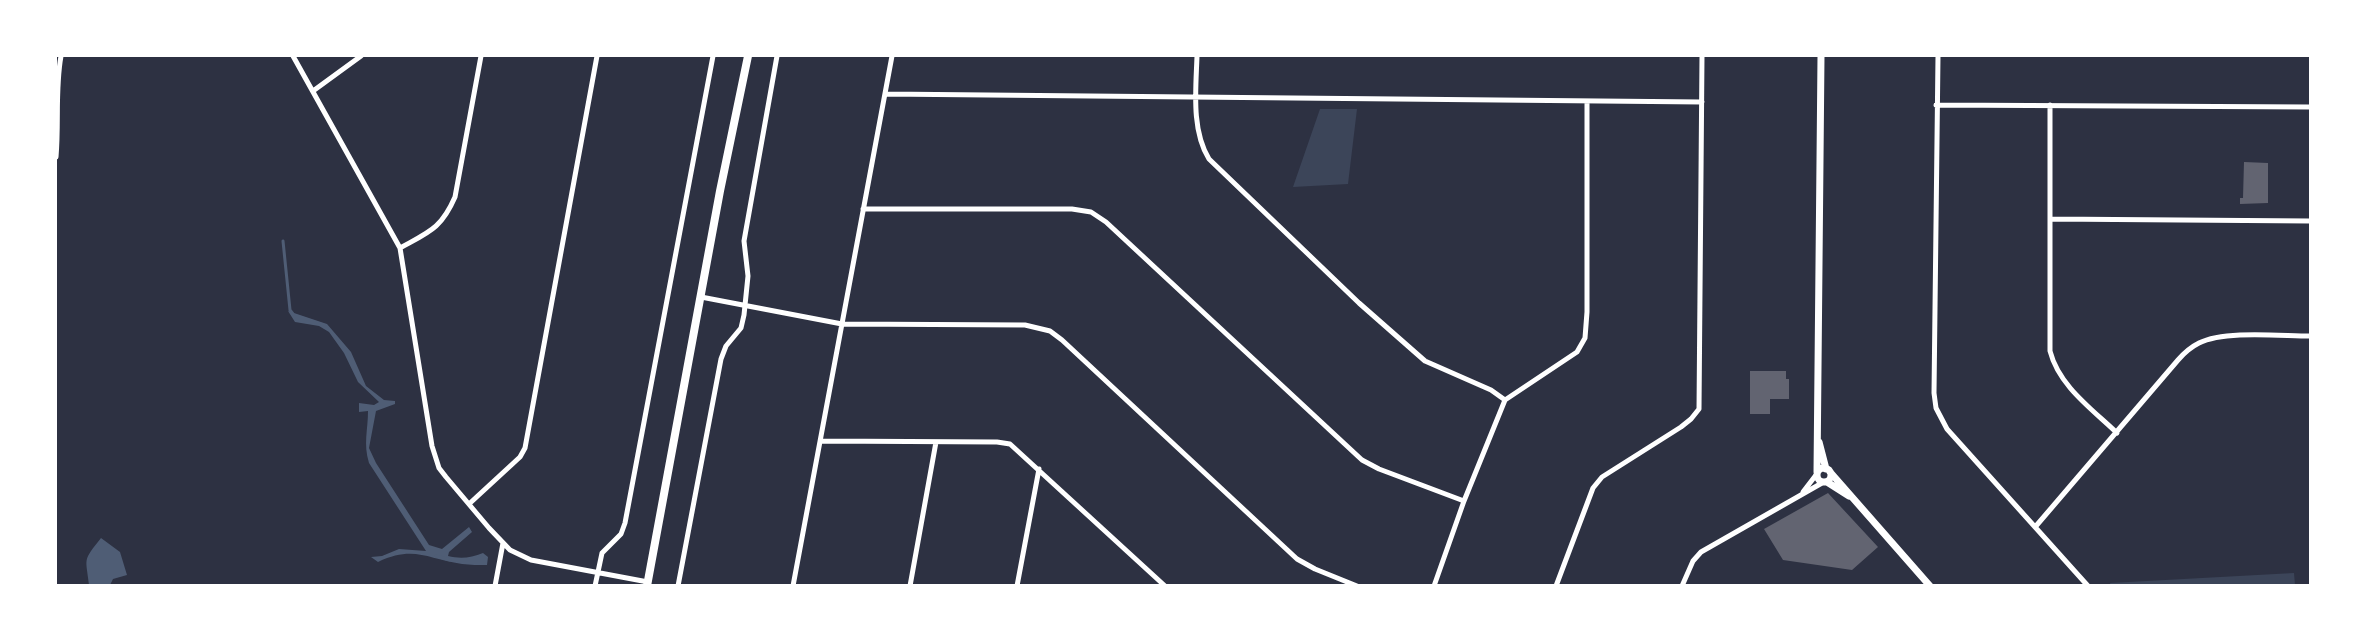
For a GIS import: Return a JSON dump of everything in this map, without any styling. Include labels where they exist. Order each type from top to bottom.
[{"type":"main road","points":[[648,584],[720,191],[748,56]]},
{"type":"street","points":[[56,157],[59,126],[57,77],[61,56]]},
{"type":"street","points":[[293,56],[400,248],[432,446],[439,468],[502,543],[515,553],[531,561],[648,584]]},
{"type":"street","points":[[313,91],[361,56]]},
{"type":"street","points":[[400,248],[435,229],[448,213],[455,197],[481,56]]},
{"type":"street","points":[[469,504],[520,457],[525,448],[597,56]]},
{"type":"street","points":[[595,585],[603,553],[621,534],[625,523],[713,56]]},
{"type":"street","points":[[678,585],[721,359],[726,346],[741,328],[748,276],[744,241],[777,56]]},
{"type":"street","points":[[793,585],[892,56]]},
{"type":"street","points":[[1197,56],[1196,98],[1202,146],[1209,159],[1233,184],[1425,361],[1491,390],[1505,400]]},
{"type":"street","points":[[1556,585],[1588,501],[1598,483],[1609,471],[1681,427],[1699,409],[1702,56]]},
{"type":"street","points":[[1821,56],[1817,473],[1819,481],[1825,482],[1854,500]]},
{"type":"street","points":[[1938,56],[1934,393],[1936,408],[1947,429],[2088,585]]},
{"type":"street","points":[[885,94],[1702,102]]},
{"type":"street","points":[[1434,585],[1464,501],[1505,400],[1569,359],[1577,352],[1586,338],[1587,102]]},
{"type":"street","points":[[1936,105],[2310,107]]},
{"type":"street","points":[[2050,105],[2049,339],[2052,359],[2060,376],[2069,387],[2117,433]]},
{"type":"street","points":[[863,209],[1072,209],[1091,212],[1114,230],[1362,460],[1379,469],[1464,501]]},
{"type":"street","points":[[2050,219],[2310,221]]},
{"type":"street","points":[[701,297],[842,324],[1025,325],[1050,332],[1062,340],[1297,559],[1305,565],[1357,585]]},
{"type":"street","points":[[2036,526],[2178,360],[2199,343],[2222,336],[2310,336]]},
{"type":"street","points":[[1682,585],[1693,561],[1701,552],[1831,477],[1817,436]]},
{"type":"street","points":[[820,441],[1010,444],[1165,585]]},
{"type":"street","points":[[910,585],[936,442]]},
{"type":"street","points":[[1802,493],[1822,468],[1828,470],[1930,585]]},
{"type":"street","points":[[1017,585],[1039,469]]},
{"type":"street","points":[[495,585],[502,543]]},
{"type":"shaded area","points":[[1320,109],[1357,109],[1348,184],[1293,187]]},
{"type":"shaded area","points":[[288,311],[327,324],[351,352],[366,386],[384,400],[395,401],[395,404],[376,411],[369,448],[376,463],[429,545],[442,549],[469,527],[472,532],[449,552],[448,556],[466,558],[483,553],[488,557],[487,565],[462,564],[411,554],[401,554],[378,562],[371,557],[382,556],[399,549],[426,551],[369,463],[366,443],[368,411],[359,412],[359,403],[374,405],[379,402],[358,382],[344,353],[329,332],[319,326],[295,322]]},
{"type":"shaded area","points":[[101,538],[120,552],[127,575],[113,579],[110,585],[89,585],[86,564],[88,556]]},
{"type":"shaded area","points":[[2294,573],[2295,585],[2111,586],[2110,583]]},
{"type":"building","points":[[2244,162],[2268,163],[2268,203],[2240,204],[2240,198],[2243,198]]},
{"type":"building","points":[[1750,371],[1786,371],[1786,379],[1789,379],[1789,399],[1770,399],[1770,414],[1750,414]]},
{"type":"building","points":[[1828,493],[1878,547],[1852,570],[1783,560],[1764,529]]},
{"type":"waterway","points":[[283,241],[290,310],[293,314]]},
{"type":"waterway","points":[[436,556],[450,560]]}]
